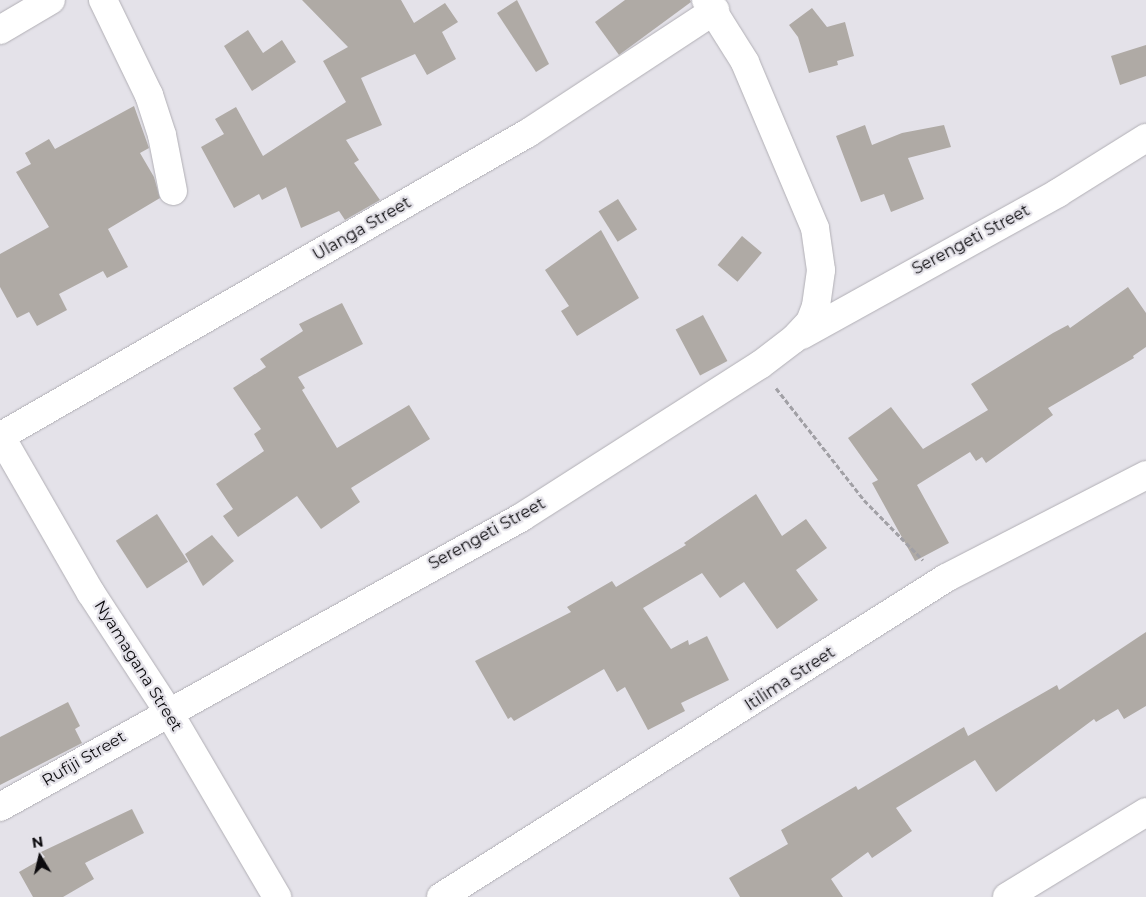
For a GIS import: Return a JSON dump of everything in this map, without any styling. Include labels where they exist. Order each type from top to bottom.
[{"type":"street","points":[[0,30],[51,0]]},
{"type":"street","points":[[103,0],[149,95],[162,135],[173,192]]},
{"type":"street","name":"Serengeti Street","points":[[710,5],[752,78],[815,228],[821,270],[816,306],[810,322],[794,339]]},
{"type":"street","name":"Ulanga Street","points":[[0,435],[528,133],[710,5]]},
{"type":"street","name":"Serengeti Street","points":[[168,712],[522,517],[760,365],[794,339],[888,284],[1058,193],[1146,138]]},
{"type":"street","name":"Nyamagana Street","points":[[0,435],[91,593],[168,712],[277,897]]},
{"type":"street","name":"Itilima Street","points":[[442,897],[946,578],[1146,475]]},
{"type":"street","name":"Rufiji Street","points":[[0,808],[168,712]]},
{"type":"street","points":[[1007,897],[1146,812]]},
{"type":"path","points":[[760,365],[864,500],[905,544],[946,578]]},
{"type":"building","points":[[302,0],[401,0],[414,23],[445,3],[458,22],[442,32],[456,59],[427,75],[415,54],[361,78],[382,125],[346,140],[359,160],[354,163],[380,200],[345,220],[339,211],[301,228],[286,187],[262,200],[259,194],[234,208],[201,147],[224,134],[215,119],[236,107],[263,156],[346,102],[323,61],[348,47]]},
{"type":"building","points":[[517,0],[549,64],[536,72],[497,13]]},
{"type":"building","points":[[625,0],[690,0],[691,2],[619,55],[595,22]]},
{"type":"building","points":[[812,8],[827,27],[845,22],[854,56],[837,61],[838,65],[809,73],[798,37],[789,25]]},
{"type":"building","points":[[248,30],[263,53],[282,40],[296,62],[252,91],[224,46]]},
{"type":"building","points":[[1146,45],[1146,76],[1120,85],[1111,56]]},
{"type":"building","points":[[134,106],[149,148],[140,153],[154,177],[160,198],[108,229],[128,267],[107,278],[103,271],[59,294],[67,310],[37,326],[29,312],[17,318],[0,287],[0,254],[49,227],[16,172],[31,164],[25,153],[49,139],[55,149]]},
{"type":"building","points":[[865,125],[872,145],[902,133],[944,125],[951,147],[908,158],[924,199],[891,212],[884,194],[861,202],[836,136]]},
{"type":"building","points":[[618,199],[637,230],[618,242],[598,211]]},
{"type":"building","points":[[601,230],[639,298],[577,336],[561,311],[569,306],[545,270]]},
{"type":"building","points":[[742,236],[762,253],[737,282],[718,265]]},
{"type":"building","points":[[1128,287],[1146,313],[1146,347],[1133,356],[1134,358],[1048,408],[1053,415],[986,463],[982,457],[976,461],[970,452],[917,485],[949,543],[915,561],[872,483],[878,480],[848,438],[891,407],[923,449],[988,410],[971,384],[1053,333],[1068,325],[1070,328]]},
{"type":"building","points":[[342,303],[363,344],[298,377],[305,388],[302,390],[337,448],[409,405],[430,439],[351,488],[360,502],[321,529],[297,496],[238,537],[223,516],[233,509],[216,484],[264,451],[254,434],[261,429],[233,388],[266,367],[260,359],[303,331],[299,324]]},
{"type":"building","points":[[703,315],[727,361],[700,375],[676,330]]},
{"type":"building","points":[[756,494],[782,536],[806,519],[827,548],[796,570],[818,600],[777,629],[744,582],[720,598],[702,573],[643,608],[671,649],[688,640],[689,645],[707,636],[729,680],[681,703],[685,711],[648,730],[625,687],[617,692],[604,669],[514,721],[511,717],[508,719],[475,661],[571,612],[567,607],[612,581],[616,587],[686,545],[684,543]]},
{"type":"building","points":[[157,514],[188,562],[147,588],[116,541]]},
{"type":"building","points":[[212,535],[234,561],[203,586],[185,554]]},
{"type":"building","points":[[1146,632],[1146,706],[1124,719],[1118,709],[1096,722],[1094,719],[996,792],[975,760],[896,808],[912,831],[872,858],[868,852],[831,879],[843,897],[740,897],[729,878],[788,844],[781,830],[856,786],[858,790],[964,727],[968,736],[1057,685],[1059,690]]},
{"type":"building","points":[[68,702],[80,726],[75,729],[82,743],[0,785],[0,737]]},
{"type":"building","points":[[132,809],[144,833],[85,863],[94,879],[63,897],[33,897],[19,872],[45,857],[41,852]]}]
